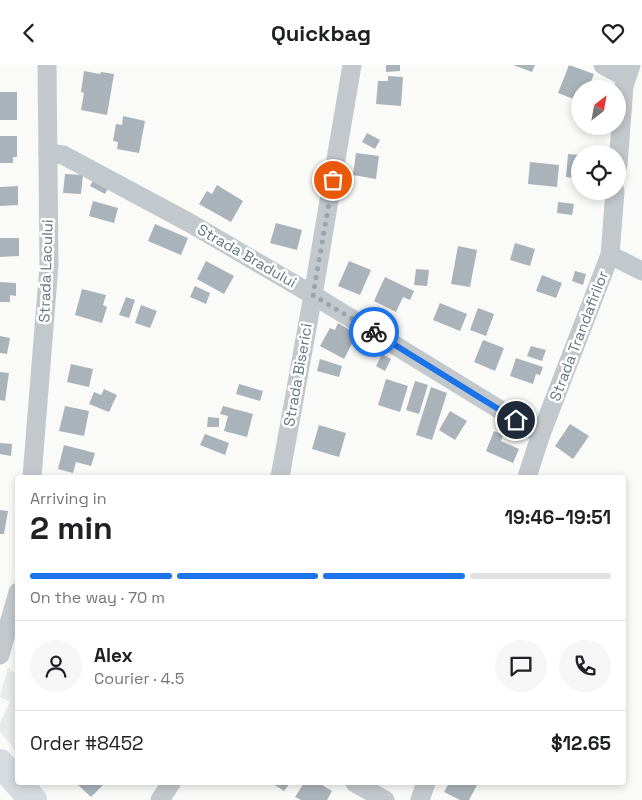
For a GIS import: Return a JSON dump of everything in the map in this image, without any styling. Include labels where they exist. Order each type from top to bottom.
[{"type":"highway","points":[[0,763],[15,780]]},
{"type":"highway","points":[[20,785],[33,800]]},
{"type":"highway","points":[[0,792],[7,800]]},
{"type":"street","name":"Strada Lacului","points":[[32,475],[49,265],[47,65]]},
{"type":"street","name":"Strada Biserici","points":[[280,475],[352,65]]},
{"type":"street","points":[[603,65],[618,73],[629,70]]},
{"type":"street","points":[[620,145],[624,86],[629,70]]},
{"type":"street","name":"Strada Bradului","points":[[48,153],[63,155],[190,223],[313,295],[541,434]]},
{"type":"street","name":"Strada Trandafirilor","points":[[528,475],[541,434],[610,255],[614,200]]},
{"type":"street","points":[[610,255],[642,271]]},
{"type":"street","points":[[0,655],[15,602]]},
{"type":"street","points":[[160,800],[170,785]]},
{"type":"street","points":[[359,785],[385,800]]},
{"type":"street","points":[[420,800],[425,785]]},
{"type":"shaded area","points":[[8,667],[15,674],[15,750],[0,731],[0,723],[10,702],[0,697]]},
{"type":"building","points":[[386,65],[400,65],[400,71],[386,72]]},
{"type":"building","points":[[513,65],[535,65],[532,72]]},
{"type":"building","points":[[569,65],[594,74],[592,80],[571,80],[571,98],[558,93]]},
{"type":"building","points":[[84,71],[114,74],[107,115],[81,110],[84,93],[81,92]]},
{"type":"building","points":[[388,76],[403,77],[401,106],[376,104],[378,81],[388,81]]},
{"type":"building","points":[[0,92],[17,92],[17,120],[0,120]]},
{"type":"building","points":[[123,116],[145,121],[139,153],[117,149],[118,142],[113,141],[116,124],[122,125]]},
{"type":"building","points":[[367,133],[380,140],[375,149],[362,142]]},
{"type":"building","points":[[0,136],[17,136],[17,157],[13,157],[13,163],[0,163]]},
{"type":"building","points":[[356,153],[379,156],[376,179],[353,175]]},
{"type":"building","points":[[568,154],[571,154],[571,178],[566,177]]},
{"type":"building","points":[[530,162],[559,165],[557,187],[528,184]]},
{"type":"building","points":[[65,174],[83,175],[81,194],[63,193]]},
{"type":"building","points":[[94,179],[109,187],[105,194],[90,186]]},
{"type":"building","points":[[217,185],[243,201],[231,222],[199,204],[207,191],[212,194]]},
{"type":"building","points":[[18,186],[18,205],[0,206],[0,187]]},
{"type":"building","points":[[93,201],[118,208],[114,223],[89,216]]},
{"type":"building","points":[[558,202],[574,204],[572,215],[557,213]]},
{"type":"building","points":[[276,223],[302,230],[297,250],[270,243]]},
{"type":"building","points":[[155,224],[188,238],[181,255],[148,241]]},
{"type":"building","points":[[0,238],[19,238],[19,256],[0,257]]},
{"type":"building","points":[[515,243],[535,249],[530,266],[510,260]]},
{"type":"building","points":[[458,246],[477,250],[470,287],[451,284]]},
{"type":"building","points":[[206,261],[234,276],[224,294],[197,279]]},
{"type":"building","points":[[349,261],[371,270],[360,295],[338,286]]},
{"type":"building","points":[[416,269],[429,270],[427,286],[414,285]]},
{"type":"building","points":[[575,271],[586,274],[583,285],[572,281]]},
{"type":"building","points":[[542,275],[562,283],[556,298],[536,291]]},
{"type":"building","points":[[385,277],[414,291],[410,300],[403,297],[396,312],[374,301]]},
{"type":"building","points":[[0,282],[16,283],[16,296],[10,295],[10,302],[0,302]]},
{"type":"building","points":[[195,286],[210,293],[206,304],[190,297]]},
{"type":"building","points":[[82,289],[106,295],[103,305],[107,307],[102,323],[75,315]]},
{"type":"building","points":[[126,297],[135,300],[129,318],[119,315]]},
{"type":"building","points":[[440,303],[467,314],[460,331],[433,320]]},
{"type":"building","points":[[141,305],[157,311],[150,328],[135,323]]},
{"type":"building","points":[[478,308],[494,314],[486,336],[470,330]]},
{"type":"building","points":[[338,323],[357,334],[344,359],[320,346],[330,328],[335,330]]},
{"type":"building","points":[[0,336],[10,338],[7,354],[0,353]]},
{"type":"building","points":[[483,340],[504,348],[495,371],[474,362]]},
{"type":"building","points":[[531,346],[546,350],[542,361],[527,356]]},
{"type":"building","points":[[382,354],[391,359],[385,371],[376,366]]},
{"type":"building","points":[[516,358],[543,367],[540,375],[536,374],[533,384],[510,376]]},
{"type":"building","points":[[320,359],[342,366],[339,377],[317,371]]},
{"type":"building","points":[[71,364],[93,369],[89,387],[67,382]]},
{"type":"building","points":[[0,372],[9,373],[5,401],[0,400]]},
{"type":"building","points":[[386,379],[408,386],[400,412],[378,405]]},
{"type":"building","points":[[415,381],[428,385],[419,414],[406,410]]},
{"type":"building","points":[[239,384],[263,391],[260,401],[236,394]]},
{"type":"building","points":[[431,387],[447,393],[432,440],[416,435]]},
{"type":"building","points":[[104,389],[117,395],[109,412],[89,404],[94,392],[101,395]]},
{"type":"building","points":[[65,406],[89,411],[84,436],[59,431]]},
{"type":"building","points":[[223,406],[253,414],[247,437],[224,431],[228,416],[220,414]]},
{"type":"building","points":[[450,411],[467,421],[455,440],[439,430]]},
{"type":"building","points":[[208,417],[219,418],[219,427],[207,427]]},
{"type":"building","points":[[570,424],[589,436],[573,459],[555,446]]},
{"type":"building","points":[[319,425],[346,433],[339,457],[312,449]]},
{"type":"building","points":[[494,431],[503,435],[501,441],[519,449],[513,463],[486,451]]},
{"type":"building","points":[[205,434],[229,443],[225,455],[200,445]]},
{"type":"building","points":[[0,443],[12,444],[11,456],[0,454]]},
{"type":"building","points":[[64,445],[95,453],[91,466],[76,462],[73,473],[58,469]]},
{"type":"building","points":[[0,510],[8,511],[4,534],[0,534]]},
{"type":"building","points":[[78,785],[103,785],[91,797]]},
{"type":"building","points":[[275,785],[288,785],[284,791]]},
{"type":"building","points":[[303,785],[322,785],[332,791],[327,800],[301,800],[295,797]]},
{"type":"building","points":[[448,785],[477,785],[469,800],[460,800],[444,792]]},
{"type":"way so far","points":[[333,180],[313,295],[374,332]]},
{"type":"route","points":[[374,332],[516,420]]}]
